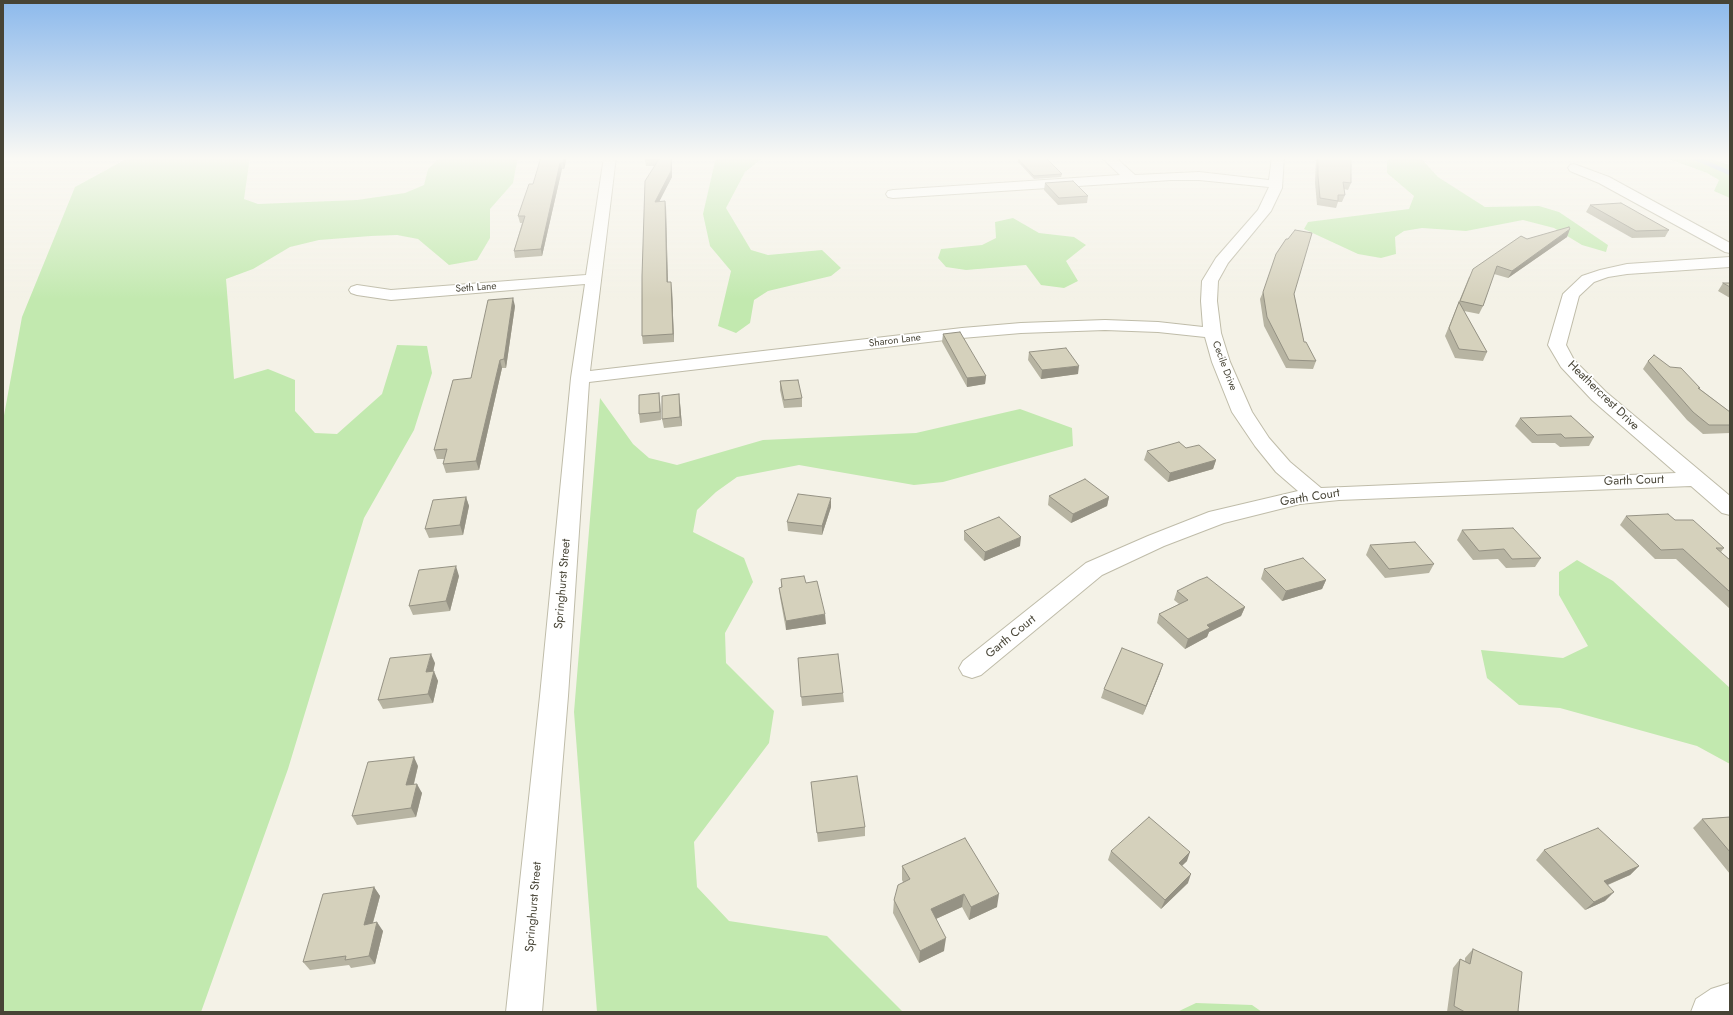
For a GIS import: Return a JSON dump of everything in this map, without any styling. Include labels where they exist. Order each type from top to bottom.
[{"type":"street","name":"Springhurst Street","points":[[524,1012],[554,696],[580,378],[604,204]]},
{"type":"street","name":"Cecile Drive","points":[[1267,204],[1264,211],[1221,261],[1210,281],[1209,301],[1212,333],[1220,362],[1242,412],[1262,442],[1283,467],[1316,495]]},
{"type":"street","points":[[1648,204],[1730,249]]},
{"type":"street","name":"Heathercrest Drive","points":[[1730,262],[1627,269],[1605,273],[1588,279],[1571,294],[1557,345],[1567,363],[1599,396],[1730,508]]},
{"type":"street","name":"Seth Lane","points":[[357,290],[390,294],[594,279]]},
{"type":"street","name":"Sharon Lane","points":[[580,378],[1021,328],[1105,325],[1158,327],[1212,333]]},
{"type":"street","name":"Garth Court","points":[[972,668],[1094,569],[1156,541],[1217,517],[1300,497],[1339,493],[1696,479]]},
{"type":"street","points":[[1709,1012],[1724,1002],[1730,1001]]},
{"type":"green space","points":[[68,204],[494,204],[490,209],[490,238],[477,260],[449,265],[418,239],[397,235],[371,236],[319,240],[290,247],[253,269],[226,279],[234,379],[268,369],[295,380],[295,411],[315,433],[337,434],[382,394],[397,345],[427,346],[432,373],[414,430],[364,518],[288,769],[201,1012],[3,1012],[3,421],[22,317]]},
{"type":"green space","points":[[705,204],[728,204],[726,208],[751,250],[768,255],[822,250],[841,268],[831,276],[768,291],[754,300],[750,323],[736,333],[718,326],[731,271],[710,246],[703,214]]},
{"type":"green space","points":[[1411,204],[1481,204],[1485,207],[1539,206],[1559,212],[1608,245],[1606,252],[1582,245],[1554,228],[1523,220],[1466,231],[1422,228],[1404,231],[1395,237],[1396,254],[1381,258],[1358,254],[1304,229],[1308,222],[1409,209]]},
{"type":"green space","points":[[1013,218],[1039,233],[1074,237],[1086,245],[1066,261],[1078,281],[1064,288],[1041,285],[1026,265],[966,270],[946,267],[938,258],[941,249],[982,245],[996,238],[995,222]]},
{"type":"green space","points":[[600,398],[633,444],[649,458],[677,465],[763,440],[916,433],[1020,409],[1072,428],[1073,446],[943,482],[914,485],[799,465],[737,477],[716,492],[697,510],[693,532],[744,558],[753,582],[725,633],[726,663],[774,711],[769,743],[694,842],[697,887],[729,921],[827,936],[903,1012],[597,1012],[574,712]]},
{"type":"green space","points":[[1577,560],[1613,581],[1730,688],[1730,764],[1697,746],[1560,708],[1519,705],[1487,678],[1481,650],[1563,658],[1588,646],[1559,595],[1559,572]]},
{"type":"green space","points":[[1196,1003],[1252,1005],[1262,1012],[1177,1012]]},
{"type":"building","points":[[522,204],[551,204],[541,249],[514,251],[525,216],[518,216]]},
{"type":"building","points":[[644,204],[665,204],[667,282],[671,282],[673,334],[642,336]]},
{"type":"building","points":[[1623,204],[1669,230],[1636,231],[1590,205]]},
{"type":"building","points":[[1569,227],[1570,229],[1512,271],[1497,266],[1483,306],[1460,301],[1473,269],[1521,236],[1527,239]]},
{"type":"building","points":[[1295,230],[1312,233],[1294,294],[1304,342],[1306,342],[1316,361],[1289,360],[1267,317],[1263,292],[1276,254],[1286,239],[1288,239]]},
{"type":"building","points":[[1723,283],[1730,283],[1730,287]]},
{"type":"building","points":[[513,298],[504,359],[500,360],[476,461],[443,464],[447,449],[434,450],[453,380],[471,378],[488,300]]},
{"type":"building","points":[[1459,302],[1487,352],[1459,349],[1449,328]]},
{"type":"building","points":[[960,332],[986,376],[967,378],[943,334]]},
{"type":"building","points":[[1066,348],[1079,366],[1042,370],[1029,352]]},
{"type":"building","points":[[1654,355],[1670,367],[1681,368],[1700,388],[1698,388],[1730,412],[1730,425],[1709,425],[1693,412],[1648,361]]},
{"type":"building","points":[[798,380],[802,398],[784,400],[780,381]]},
{"type":"building","points":[[659,393],[660,412],[639,414],[639,395]]},
{"type":"building","points":[[679,394],[680,417],[662,419],[662,396]]},
{"type":"building","points":[[1571,416],[1594,437],[1565,438],[1561,434],[1537,435],[1520,418]]},
{"type":"building","points":[[1179,442],[1186,448],[1199,445],[1216,460],[1170,473],[1147,451]]},
{"type":"building","points":[[1085,479],[1109,497],[1073,514],[1049,496]]},
{"type":"building","points":[[798,494],[831,498],[822,526],[787,522]]},
{"type":"building","points":[[466,497],[460,525],[425,529],[433,500]]},
{"type":"building","points":[[1668,514],[1675,520],[1693,520],[1724,548],[1716,548],[1730,560],[1730,592],[1683,549],[1661,550],[1626,516]]},
{"type":"building","points":[[999,517],[1021,537],[985,552],[964,531]]},
{"type":"building","points":[[1513,528],[1541,558],[1512,559],[1504,549],[1479,551],[1462,530]]},
{"type":"building","points":[[1415,542],[1434,564],[1389,569],[1370,545]]},
{"type":"building","points":[[1303,558],[1326,580],[1286,591],[1264,569]]},
{"type":"building","points":[[456,566],[446,601],[409,606],[419,570]]},
{"type":"building","points":[[804,576],[806,583],[817,581],[825,614],[786,621],[779,588],[782,587],[781,579]]},
{"type":"building","points":[[1207,577],[1245,607],[1207,625],[1210,628],[1188,639],[1159,614],[1188,600],[1177,591]]},
{"type":"building","points":[[1122,648],[1163,664],[1146,706],[1104,689]]},
{"type":"building","points":[[431,654],[426,672],[434,671],[428,694],[378,700],[390,658]]},
{"type":"building","points":[[838,654],[843,693],[801,697],[798,658]]},
{"type":"building","points":[[414,757],[406,785],[417,784],[411,808],[352,816],[368,762]]},
{"type":"building","points":[[857,776],[865,827],[817,833],[811,782]]},
{"type":"building","points":[[1149,817],[1190,852],[1179,863],[1191,874],[1165,900],[1111,851]]},
{"type":"building","points":[[1730,817],[1730,852],[1702,819]]},
{"type":"building","points":[[1598,828],[1639,866],[1604,881],[1614,892],[1594,902],[1544,850]]},
{"type":"building","points":[[965,838],[999,894],[971,907],[964,894],[931,909],[946,938],[920,951],[894,900],[898,885],[910,879],[902,866]]},
{"type":"building","points":[[374,887],[364,925],[377,922],[369,956],[345,960],[346,956],[303,962],[323,894]]},
{"type":"building","points":[[1473,949],[1522,972],[1518,1011],[1520,1012],[1465,1012],[1454,1006],[1460,959],[1470,964]]}]
